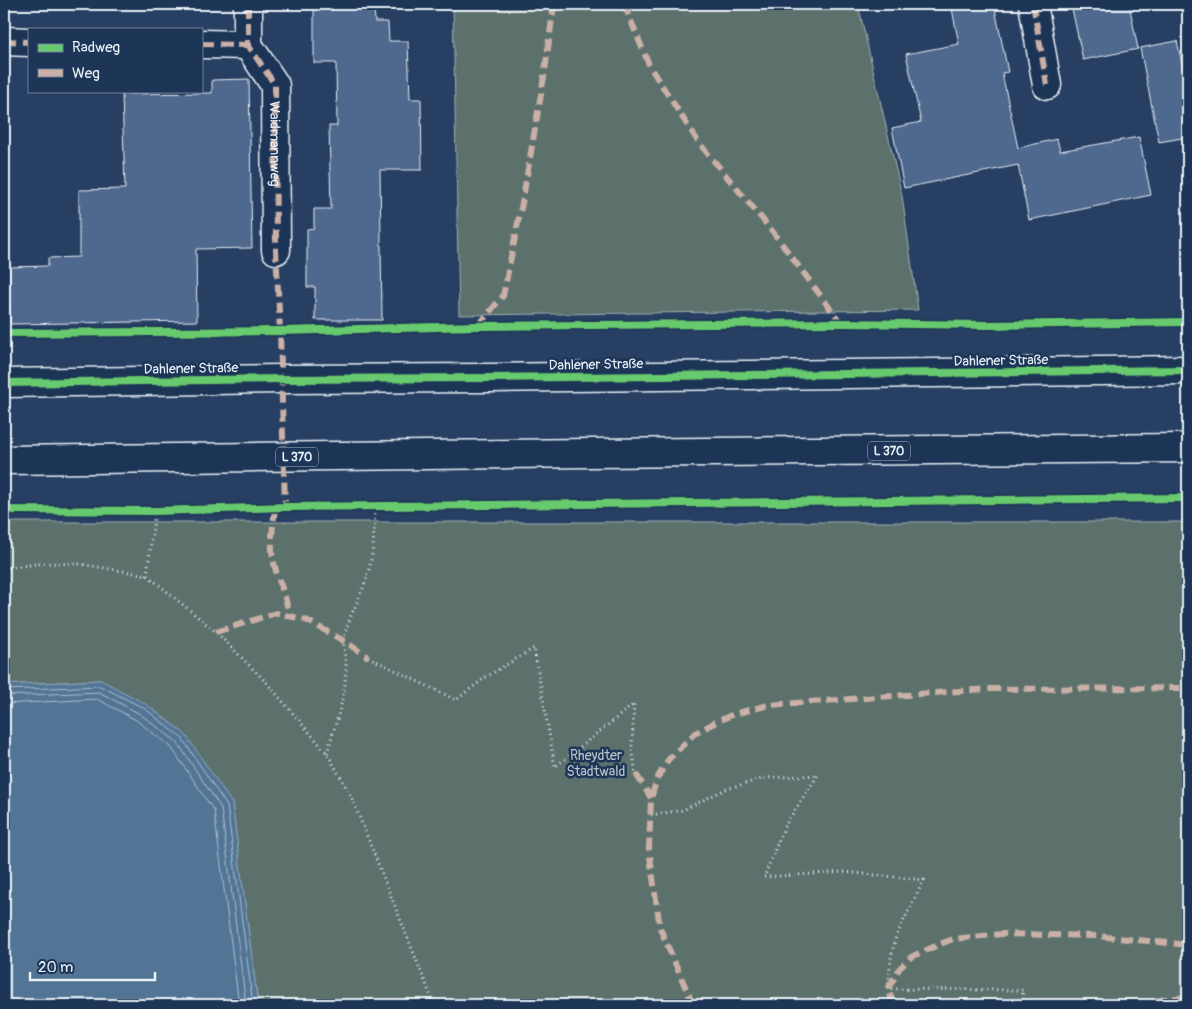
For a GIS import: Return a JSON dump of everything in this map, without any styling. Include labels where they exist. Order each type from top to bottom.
[{"type":"main road","points":[[202,44],[248,45],[248,4]]},
{"type":"main road","points":[[1033,4],[1047,84]]},
{"type":"main road","points":[[4,41],[28,42]]},
{"type":"main road","name":"Waidmannweg","points":[[248,45],[275,85],[276,250]]},
{"type":"main road","name":"Dahlener Straße","points":[[4,383],[1188,370]]},
{"type":"main road","name":"L 370","points":[[4,460],[1188,448]]},
{"type":"path","points":[[327,753],[342,703],[346,668],[344,641],[352,613],[366,582],[370,563],[375,507]]},
{"type":"path","points":[[147,576],[155,511]]},
{"type":"path","points":[[4,568],[45,563],[80,564],[147,576],[216,632],[267,683],[327,753],[351,796],[435,1005]]},
{"type":"path","points":[[368,657],[456,700],[486,677],[534,648],[555,767],[634,704],[632,748],[636,774]]},
{"type":"path","points":[[651,815],[683,810],[726,789],[765,778],[818,775],[784,827],[764,878],[845,872],[924,880],[896,936],[891,957],[888,989],[1023,990],[1021,1005]]},
{"type":"green space","points":[[453,4],[858,4],[902,196],[918,310],[459,315]]},
{"type":"green space","name":"Rheydter Stadtwald","points":[[4,522],[1188,522],[1188,1005],[258,1005],[232,803],[101,680],[4,685]]},
{"type":"water","points":[[101,680],[146,704],[185,734],[232,803],[258,1005],[4,1005],[4,685]]},
{"type":"building","points":[[314,4],[374,4],[375,22],[388,22],[389,41],[408,41],[410,99],[421,99],[422,170],[380,170],[382,320],[315,320],[315,287],[307,287],[307,229],[314,228],[314,209],[331,209],[329,126],[337,126],[336,63],[314,63]]},
{"type":"building","points":[[951,4],[994,4],[1008,72],[1002,73],[1018,148],[1057,139],[1060,151],[1139,137],[1151,195],[1029,220],[1018,165],[904,188],[892,128],[921,122],[906,54],[959,44]]},
{"type":"building","points":[[1071,4],[1129,4],[1138,49],[1083,60]]},
{"type":"building","points":[[1177,41],[1185,78],[1188,77],[1188,137],[1159,142],[1140,48]]},
{"type":"building","points":[[249,79],[252,248],[196,249],[197,321],[10,324],[9,267],[48,266],[48,258],[79,257],[79,190],[125,189],[122,94],[212,93],[212,80]]},
{"type":"marked path","points":[[248,4],[248,45],[275,85],[276,250],[285,507]]},
{"type":"marked path","points":[[478,326],[503,296],[523,198],[545,71],[554,4]]},
{"type":"marked path","points":[[624,4],[650,67],[699,143],[773,232],[841,323]]},
{"type":"marked path","points":[[1033,4],[1047,85]]},
{"type":"marked path","points":[[4,41],[28,42]]},
{"type":"marked path","points":[[202,44],[248,45]]},
{"type":"marked path","points":[[275,508],[272,538],[273,560],[287,603],[289,616]]},
{"type":"marked path","points":[[216,632],[276,613],[306,620],[368,657]]},
{"type":"marked path","points":[[693,1005],[660,928],[649,849],[651,798],[657,779],[668,760],[694,734],[734,714],[769,705],[988,689],[1188,688]]},
{"type":"marked path","points":[[636,774],[651,798]]},
{"type":"marked path","points":[[894,1005],[888,989],[899,969],[911,957],[953,939],[1002,934],[1097,936],[1188,945]]},
{"type":"marked path","points":[[1138,1005],[1165,999],[1188,997]]},
{"type":"cycle path","points":[[4,333],[280,331],[478,326],[841,323],[987,325],[1188,322]]},
{"type":"cycle path","points":[[4,383],[1188,370]]},
{"type":"cycle path","points":[[4,510],[155,511],[285,507],[1188,498]]}]
